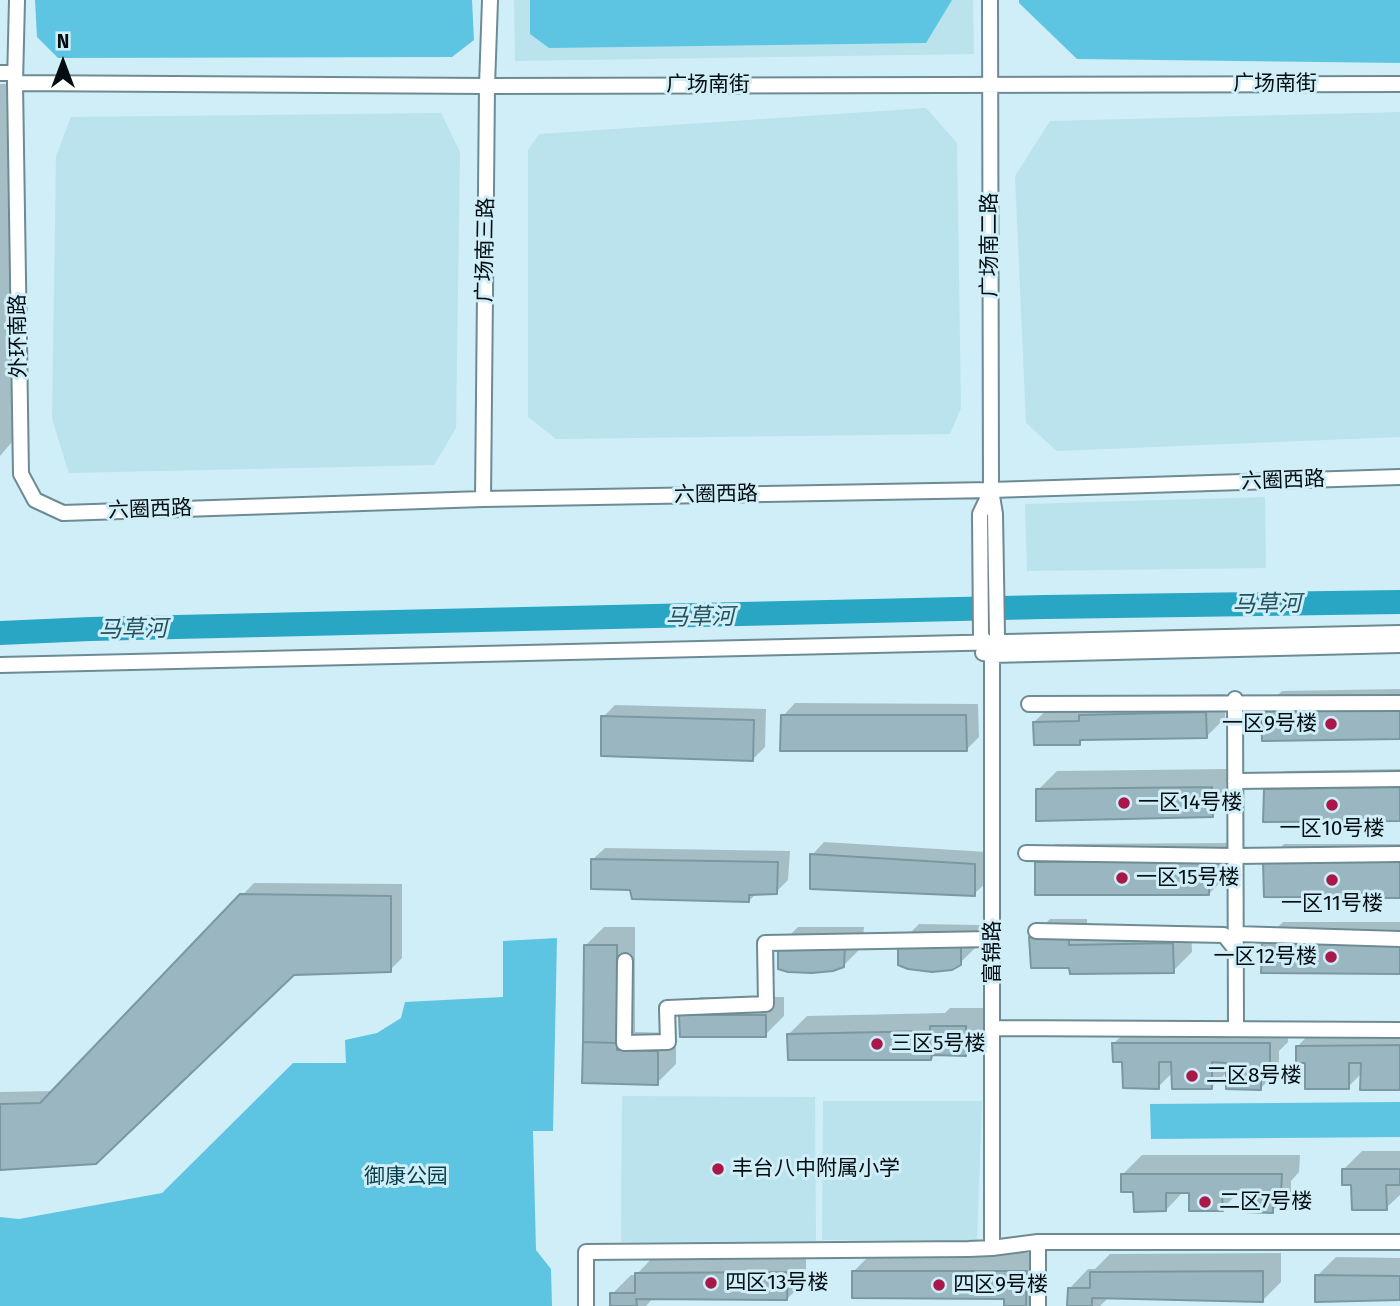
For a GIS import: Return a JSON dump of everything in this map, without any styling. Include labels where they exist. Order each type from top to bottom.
[{"type":"street","name":"外环南路","points":[[16,0],[21,474],[35,500]]},
{"type":"street","name":"广场南三路","points":[[483,499],[490,0]]},
{"type":"street","name":"广场南二路","points":[[990,0],[991,490]]},
{"type":"street","name":"广场南街","points":[[0,73],[15,78],[487,86],[1400,84]]},
{"type":"street","name":"六圈西路","points":[[35,500],[63,513],[483,499],[991,490],[1400,477]]},
{"type":"street","name":"富锦路","points":[[991,490],[995,514],[996,591],[990,642],[992,1248]]},
{"type":"street","name":"富锦路","points":[[990,642],[981,591],[980,514],[991,490]]},
{"type":"street","points":[[0,665],[1400,633]]},
{"type":"street","points":[[990,642],[1400,645]]},
{"type":"street","points":[[1029,705],[1235,701],[1400,703]]},
{"type":"street","points":[[1235,701],[1236,1029]]},
{"type":"street","points":[[1235,781],[1400,779]]},
{"type":"street","points":[[1026,853],[1236,856],[1400,854]]},
{"type":"street","points":[[1035,931],[1224,935],[1236,950]]},
{"type":"street","points":[[1236,934],[1400,939]]},
{"type":"street","points":[[625,961],[624,1043],[668,1042],[667,1008],[766,1003],[765,943],[993,939]]},
{"type":"street","points":[[993,1028],[1400,1030]]},
{"type":"street","points":[[586,1306],[586,1252],[992,1248],[1038,1242],[1400,1241]]},
{"type":"street","points":[[1038,1242],[1038,1306]]},
{"type":"shaded area","points":[[514,0],[973,0],[974,54],[515,61]]},
{"type":"shaded area","points":[[926,108],[957,143],[961,408],[950,434],[556,439],[528,417],[528,150],[539,134]]},
{"type":"shaded area","points":[[1400,112],[1400,437],[1057,451],[1026,423],[1015,176],[1050,121]]},
{"type":"shaded area","points":[[441,113],[460,152],[456,428],[434,465],[69,473],[52,419],[56,156],[71,117]]},
{"type":"shaded area","points":[[1265,497],[1266,568],[1027,571],[1025,504]]},
{"type":"shaded area","name":"丰台八中附属小学","points":[[622,1096],[815,1097],[816,1241],[621,1242]]},
{"type":"shaded area","points":[[823,1101],[982,1101],[977,1241],[822,1240]]},
{"type":"green space","points":[[35,0],[472,0],[474,40],[452,57],[58,58],[37,37]]},
{"type":"green space","points":[[530,0],[952,0],[926,43],[549,48],[530,34]]},
{"type":"green space","points":[[1019,0],[1400,0],[1400,63],[1077,59],[1019,3]]},
{"type":"green space","name":"御康公园","points":[[557,938],[553,1131],[533,1131],[536,1250],[551,1269],[552,1306],[0,1306],[0,1217],[19,1219],[162,1193],[293,1063],[346,1063],[345,1040],[377,1033],[401,1018],[405,1002],[503,997],[503,941]]},
{"type":"green space","points":[[1400,1102],[1400,1137],[1151,1139],[1150,1104]]},
{"type":"building","name":"一区9号楼","points":[[1400,707],[1400,739],[1262,741],[1261,709]]},
{"type":"building","points":[[1206,712],[1207,738],[1080,740],[1080,745],[1034,745],[1033,722],[1079,721],[1079,715]]},
{"type":"building","points":[[781,715],[966,715],[967,751],[780,751]]},
{"type":"building","points":[[601,716],[754,720],[753,761],[601,756]]},
{"type":"building","name":"一区14号楼","points":[[1212,787],[1213,817],[1036,821],[1036,789]]},
{"type":"building","name":"一区10号楼","points":[[1400,787],[1400,821],[1263,822],[1264,789]]},
{"type":"building","points":[[810,854],[975,864],[975,896],[810,889]]},
{"type":"building","points":[[591,859],[778,862],[777,894],[749,895],[749,902],[632,899],[630,890],[591,889]]},
{"type":"building","name":"一区15号楼","points":[[1209,861],[1209,895],[1035,895],[1035,862]]},
{"type":"building","name":"一区11号楼","points":[[1263,862],[1400,862],[1400,898],[1264,897]]},
{"type":"building","points":[[240,894],[391,896],[391,972],[294,975],[96,1164],[0,1170],[0,1104],[40,1103]]},
{"type":"building","points":[[1029,937],[1069,937],[1069,945],[1173,943],[1174,973],[1070,974],[1069,968],[1031,968]]},
{"type":"building","name":"一区12号楼","points":[[1262,940],[1400,940],[1400,974],[1261,973]]},
{"type":"building","points":[[898,942],[961,943],[961,965],[952,970],[932,972],[908,969],[898,965]]},
{"type":"building","points":[[584,945],[617,945],[617,1043],[583,1042]]},
{"type":"building","points":[[778,945],[845,945],[844,967],[812,973],[778,969]]},
{"type":"building","points":[[679,1015],[766,1015],[766,1037],[680,1037]]},
{"type":"building","name":"三区5号楼","points":[[930,1026],[966,1026],[966,1056],[932,1055],[931,1060],[788,1060],[787,1034],[930,1031]]},
{"type":"building","points":[[583,1042],[617,1043],[617,1050],[658,1051],[658,1085],[582,1083]]},
{"type":"building","name":"二区8号楼","points":[[1112,1043],[1270,1043],[1270,1063],[1261,1063],[1261,1090],[1226,1089],[1226,1063],[1212,1062],[1212,1089],[1172,1089],[1171,1062],[1159,1062],[1159,1089],[1123,1088],[1122,1062],[1113,1062]]},
{"type":"building","points":[[1400,1045],[1400,1090],[1360,1090],[1361,1063],[1349,1063],[1349,1089],[1305,1089],[1305,1063],[1296,1063],[1296,1046]]},
{"type":"building","points":[[1342,1169],[1400,1169],[1400,1185],[1386,1185],[1387,1210],[1352,1210],[1351,1185],[1342,1185]]},
{"type":"building","name":"二区7号楼","points":[[1121,1174],[1282,1174],[1281,1193],[1273,1193],[1273,1213],[1245,1212],[1244,1193],[1222,1193],[1223,1211],[1189,1211],[1189,1193],[1166,1193],[1166,1211],[1134,1212],[1133,1192],[1121,1192]]},
{"type":"building","name":"四区9号楼","points":[[852,1271],[1027,1271],[1026,1306],[1004,1306],[1004,1299],[852,1298]]},
{"type":"building","points":[[1263,1271],[1263,1302],[1092,1298],[1092,1306],[1067,1306],[1068,1288],[1090,1288],[1090,1272]]},
{"type":"building","name":"四区13号楼","points":[[788,1272],[787,1300],[636,1299],[637,1306],[610,1306],[610,1293],[635,1293],[635,1273]]},
{"type":"building","points":[[1315,1275],[1400,1276],[1400,1300],[1315,1302]]},
{"type":"waterway","name":"马草河","points":[[0,633],[1045,607],[1400,602]]},
{"type":"place","name":"一区9号楼","points":[[1331,724]]},
{"type":"place","name":"一区14号楼","points":[[1124,803]]},
{"type":"place","name":"一区10号楼","points":[[1332,805]]},
{"type":"place","name":"一区15号楼","points":[[1122,878]]},
{"type":"place","name":"一区11号楼","points":[[1332,880]]},
{"type":"place","name":"一区12号楼","points":[[1331,957]]},
{"type":"place","name":"三区5号楼","points":[[877,1044]]},
{"type":"place","name":"二区8号楼","points":[[1192,1076]]},
{"type":"place","name":"丰台八中附属小学","points":[[718,1169]]},
{"type":"place","name":"二区7号楼","points":[[1205,1202]]},
{"type":"place","name":"四区13号楼","points":[[711,1283]]},
{"type":"place","name":"四区9号楼","points":[[939,1285]]}]
